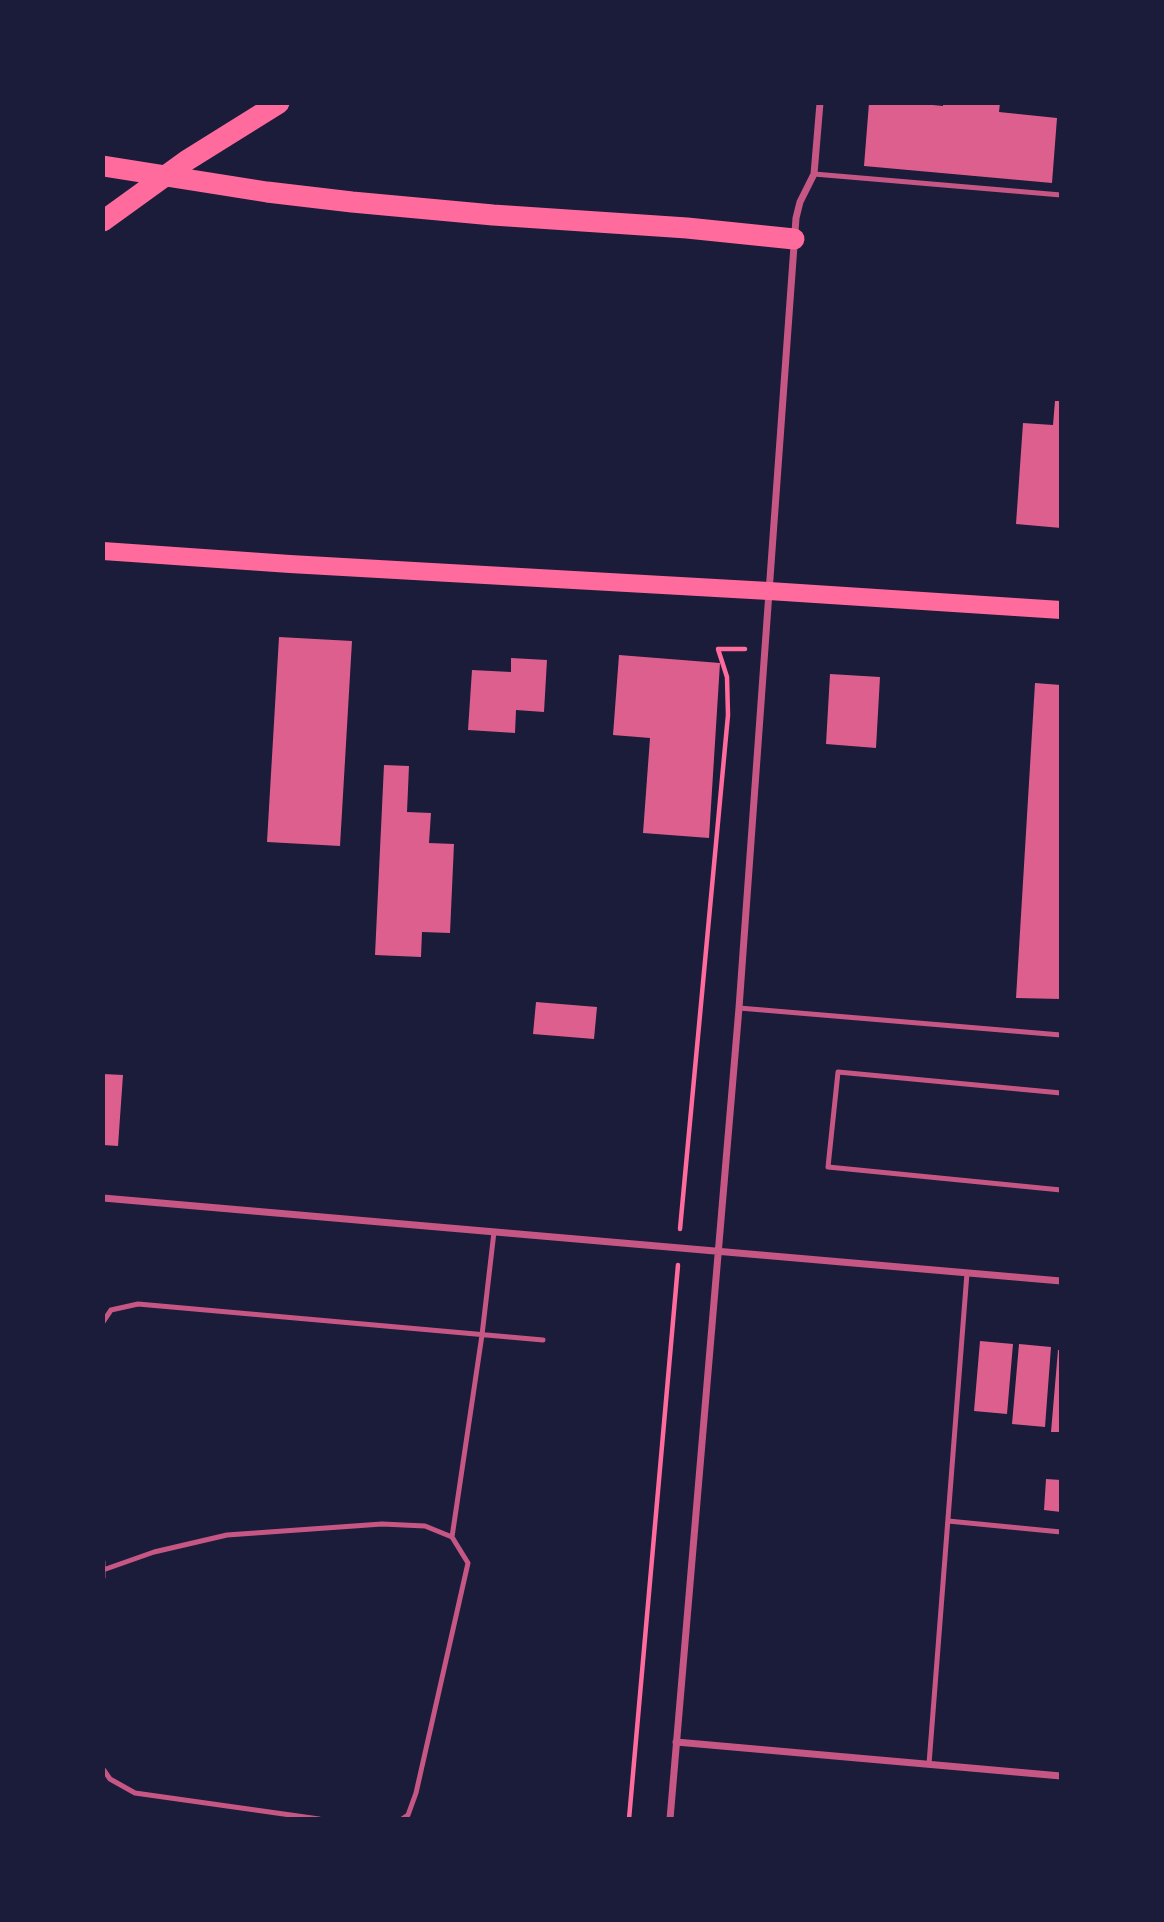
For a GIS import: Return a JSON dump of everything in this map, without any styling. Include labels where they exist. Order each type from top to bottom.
[{"type":"highway","points":[[103,221],[186,161],[272,107]]},
{"type":"highway","points":[[103,166],[254,190],[352,202],[794,239]]},
{"type":"main road","points":[[103,551],[290,565],[769,590],[1061,610]]},
{"type":"street","points":[[670,1819],[739,1008],[794,239],[800,202],[814,174],[820,103]]},
{"type":"street","points":[[103,1198],[1061,1281]]},
{"type":"street","points":[[677,1742],[1061,1776]]},
{"type":"lane","points":[[814,174],[1061,195]]},
{"type":"lane","points":[[739,1008],[1061,1035]]},
{"type":"lane","points":[[1061,1093],[838,1072],[828,1167],[1061,1190]]},
{"type":"lane","points":[[452,1537],[482,1335],[494,1232]]},
{"type":"lane","points":[[929,1764],[967,1273]]},
{"type":"lane","points":[[103,1322],[111,1310],[138,1304],[543,1340]]},
{"type":"lane","points":[[948,1521],[1061,1532]]},
{"type":"lane","points":[[103,1570],[154,1552],[227,1535],[382,1524],[425,1526],[452,1537],[468,1563],[416,1793],[408,1815],[401,1819]]},
{"type":"lane","points":[[103,1562],[103,1577]]},
{"type":"lane","points":[[103,1769],[110,1779],[135,1793],[319,1819]]},
{"type":"path","points":[[718,649],[765,649]]},
{"type":"building","points":[[869,103],[943,106],[943,103],[1000,103],[999,112],[1057,118],[1052,183],[864,166]]},
{"type":"building","points":[[1055,401],[1061,401],[1061,528],[1016,524],[1023,423],[1053,425]]},
{"type":"building","points":[[279,637],[352,641],[340,846],[267,842]]},
{"type":"building","points":[[619,655],[720,663],[709,838],[643,833],[650,738],[613,735]]},
{"type":"building","points":[[511,658],[547,660],[544,712],[516,710],[515,733],[468,730],[472,670],[511,672]]},
{"type":"building","points":[[830,674],[880,677],[876,748],[826,744]]},
{"type":"building","points":[[1035,683],[1061,685],[1061,999],[1016,998]]},
{"type":"building","points":[[384,765],[409,766],[407,812],[431,813],[429,843],[454,844],[450,933],[422,932],[421,957],[375,955]]},
{"type":"building","points":[[536,1002],[597,1007],[594,1039],[533,1034]]},
{"type":"building","points":[[103,1074],[123,1075],[118,1146],[103,1145]]},
{"type":"building","points":[[980,1341],[1013,1344],[1007,1414],[974,1411]]},
{"type":"building","points":[[1019,1344],[1051,1347],[1045,1427],[1012,1424]]},
{"type":"building","points":[[1058,1350],[1061,1350],[1061,1432],[1051,1432]]},
{"type":"building","points":[[1046,1479],[1061,1480],[1061,1512],[1044,1510]]}]
